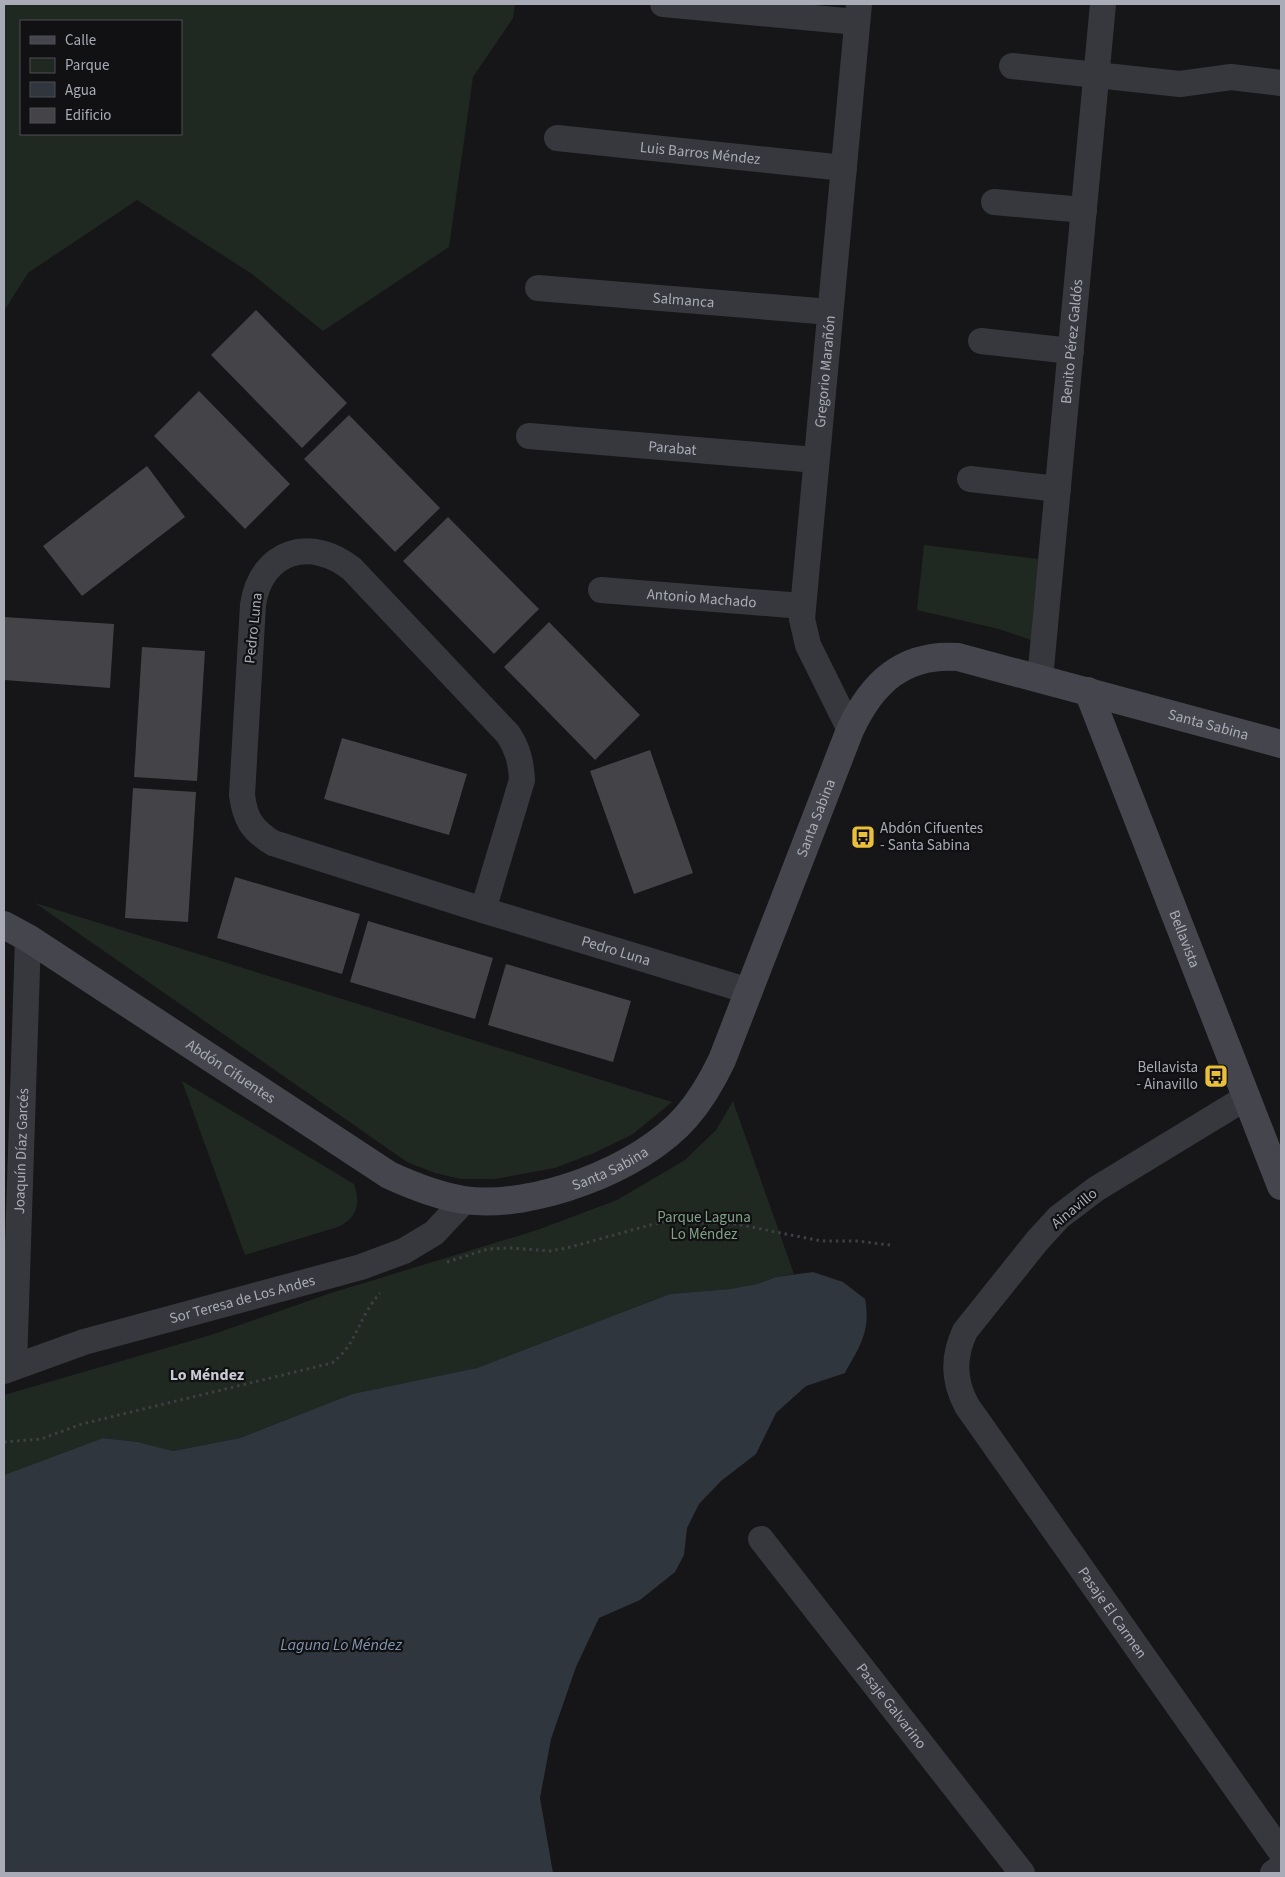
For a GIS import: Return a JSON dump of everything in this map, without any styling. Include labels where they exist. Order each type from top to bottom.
[{"type":"street","points":[[663,4],[858,13]]},
{"type":"street","name":"Benito Pérez Galdós","points":[[1040,679],[1103,4]]},
{"type":"street","name":"Gregorio Marañón","points":[[850,730],[808,645],[802,619],[802,606],[858,13]]},
{"type":"street","points":[[1012,66],[1180,84],[1232,77],[1281,83]]},
{"type":"street","name":"Luis Barros Méndez","points":[[557,138],[844,168]]},
{"type":"street","points":[[994,202],[1084,210]]},
{"type":"street","name":"Salmanca","points":[[538,288],[830,312]]},
{"type":"street","points":[[981,342],[1071,351]]},
{"type":"street","name":"Parabat","points":[[529,436],[816,460]]},
{"type":"street","points":[[970,479],[1058,489]]},
{"type":"street","name":"Pedro Luna","points":[[483,910],[522,780],[521,763],[517,748],[508,734],[342,561],[316,552],[303,552],[289,554],[276,561],[264,572],[258,582],[253,605],[242,794],[244,810],[251,825],[261,835],[273,843],[483,910],[749,991]]},
{"type":"street","name":"Antonio Machado","points":[[601,590],[802,606]]},
{"type":"street","name":"Santa Sabina","points":[[465,1200],[493,1202],[548,1193],[578,1184],[608,1172],[636,1156],[662,1139],[685,1118],[704,1094],[714,1077],[850,730],[861,707],[880,683],[904,667],[928,658],[958,657],[1281,744]]},
{"type":"street","name":"Bellavista","points":[[1088,691],[1281,1186]]},
{"type":"street","name":"Abdón Cifuentes","points":[[4,925],[28,938],[389,1175],[440,1195],[465,1200]]},
{"type":"street","name":"Joaquín Díaz Garcés","points":[[9,1368],[28,938]]},
{"type":"street","name":"Ainavillo","points":[[955,1369],[960,1343],[965,1331],[1037,1241],[1059,1217],[1096,1189],[1246,1097]]},
{"type":"street","name":"Sor Teresa de Los Andes","points":[[9,1368],[84,1342],[361,1267],[404,1251],[434,1233],[465,1200]]},
{"type":"street","name":"Pasaje El Carmen","points":[[955,1369],[960,1394],[967,1406],[1281,1852]]},
{"type":"street","name":"Pasaje Galvarino","points":[[761,1539],[1022,1873]]},
{"type":"street","points":[[1273,1873],[1281,1867]]},
{"type":"path","points":[[442,1264],[488,1249],[511,1248],[550,1251],[567,1248],[661,1222],[736,1224],[821,1241],[858,1241],[890,1245]]},
{"type":"path","points":[[4,1442],[41,1439],[82,1424],[332,1363],[343,1354],[356,1336],[366,1313],[382,1289]]},
{"type":"green space","points":[[4,4],[515,4],[513,18],[473,77],[449,247],[323,331],[252,274],[137,200],[28,273],[4,311]]},
{"type":"green space","points":[[924,545],[1038,559],[1031,640],[999,629],[917,610]]},
{"type":"green space","points":[[35,903],[672,1102],[633,1134],[594,1153],[555,1168],[495,1179],[461,1179],[435,1173],[407,1162]]},
{"type":"green space","points":[[182,1081],[354,1184],[357,1204],[356,1210],[350,1219],[338,1227],[245,1255]]},
{"type":"green space","name":"Parque Laguna Lo Méndez","points":[[733,1101],[794,1274],[730,1289],[670,1294],[477,1368],[352,1394],[240,1438],[173,1451],[138,1442],[103,1438],[4,1475],[4,1395],[211,1335],[328,1294],[537,1230],[617,1200],[685,1160],[716,1130]]},
{"type":"water","name":"Laguna Lo Méndez","points":[[813,1272],[843,1282],[865,1299],[867,1320],[860,1346],[845,1373],[806,1386],[776,1413],[756,1454],[721,1481],[699,1504],[687,1528],[684,1555],[675,1572],[640,1600],[599,1618],[576,1667],[551,1739],[540,1798],[553,1873],[4,1873],[4,1475],[103,1438],[138,1442],[173,1451],[240,1438],[352,1394],[477,1368],[670,1294],[730,1289],[757,1284],[776,1277]]},
{"type":"building","points":[[256,310],[347,403],[302,448],[211,355]]},
{"type":"building","points":[[199,391],[290,484],[245,529],[154,436]]},
{"type":"building","points":[[349,415],[440,508],[395,552],[304,459]]},
{"type":"building","points":[[147,466],[185,517],[82,596],[43,546]]},
{"type":"building","points":[[448,517],[539,609],[494,654],[403,561]]},
{"type":"building","points":[[4,617],[114,624],[110,688],[4,680]]},
{"type":"building","points":[[549,622],[640,715],[595,760],[504,667]]},
{"type":"building","points":[[142,647],[205,651],[197,781],[134,777]]},
{"type":"building","points":[[342,738],[467,774],[449,835],[324,799]]},
{"type":"building","points":[[650,750],[693,873],[634,894],[590,771]]},
{"type":"building","points":[[133,788],[196,792],[188,922],[125,918]]},
{"type":"building","points":[[235,877],[360,914],[342,974],[217,938]]},
{"type":"building","points":[[368,921],[493,958],[475,1019],[350,982]]},
{"type":"building","points":[[506,964],[631,1001],[613,1062],[488,1025]]},
{"type":"place","name":"Abdón Cifuentes - Santa Sabina","points":[[863,837]]},
{"type":"place","name":"Bellavista - Ainavillo","points":[[1216,1076]]},
{"type":"district","name":"Lo Méndez","points":[[207,1374]]}]
